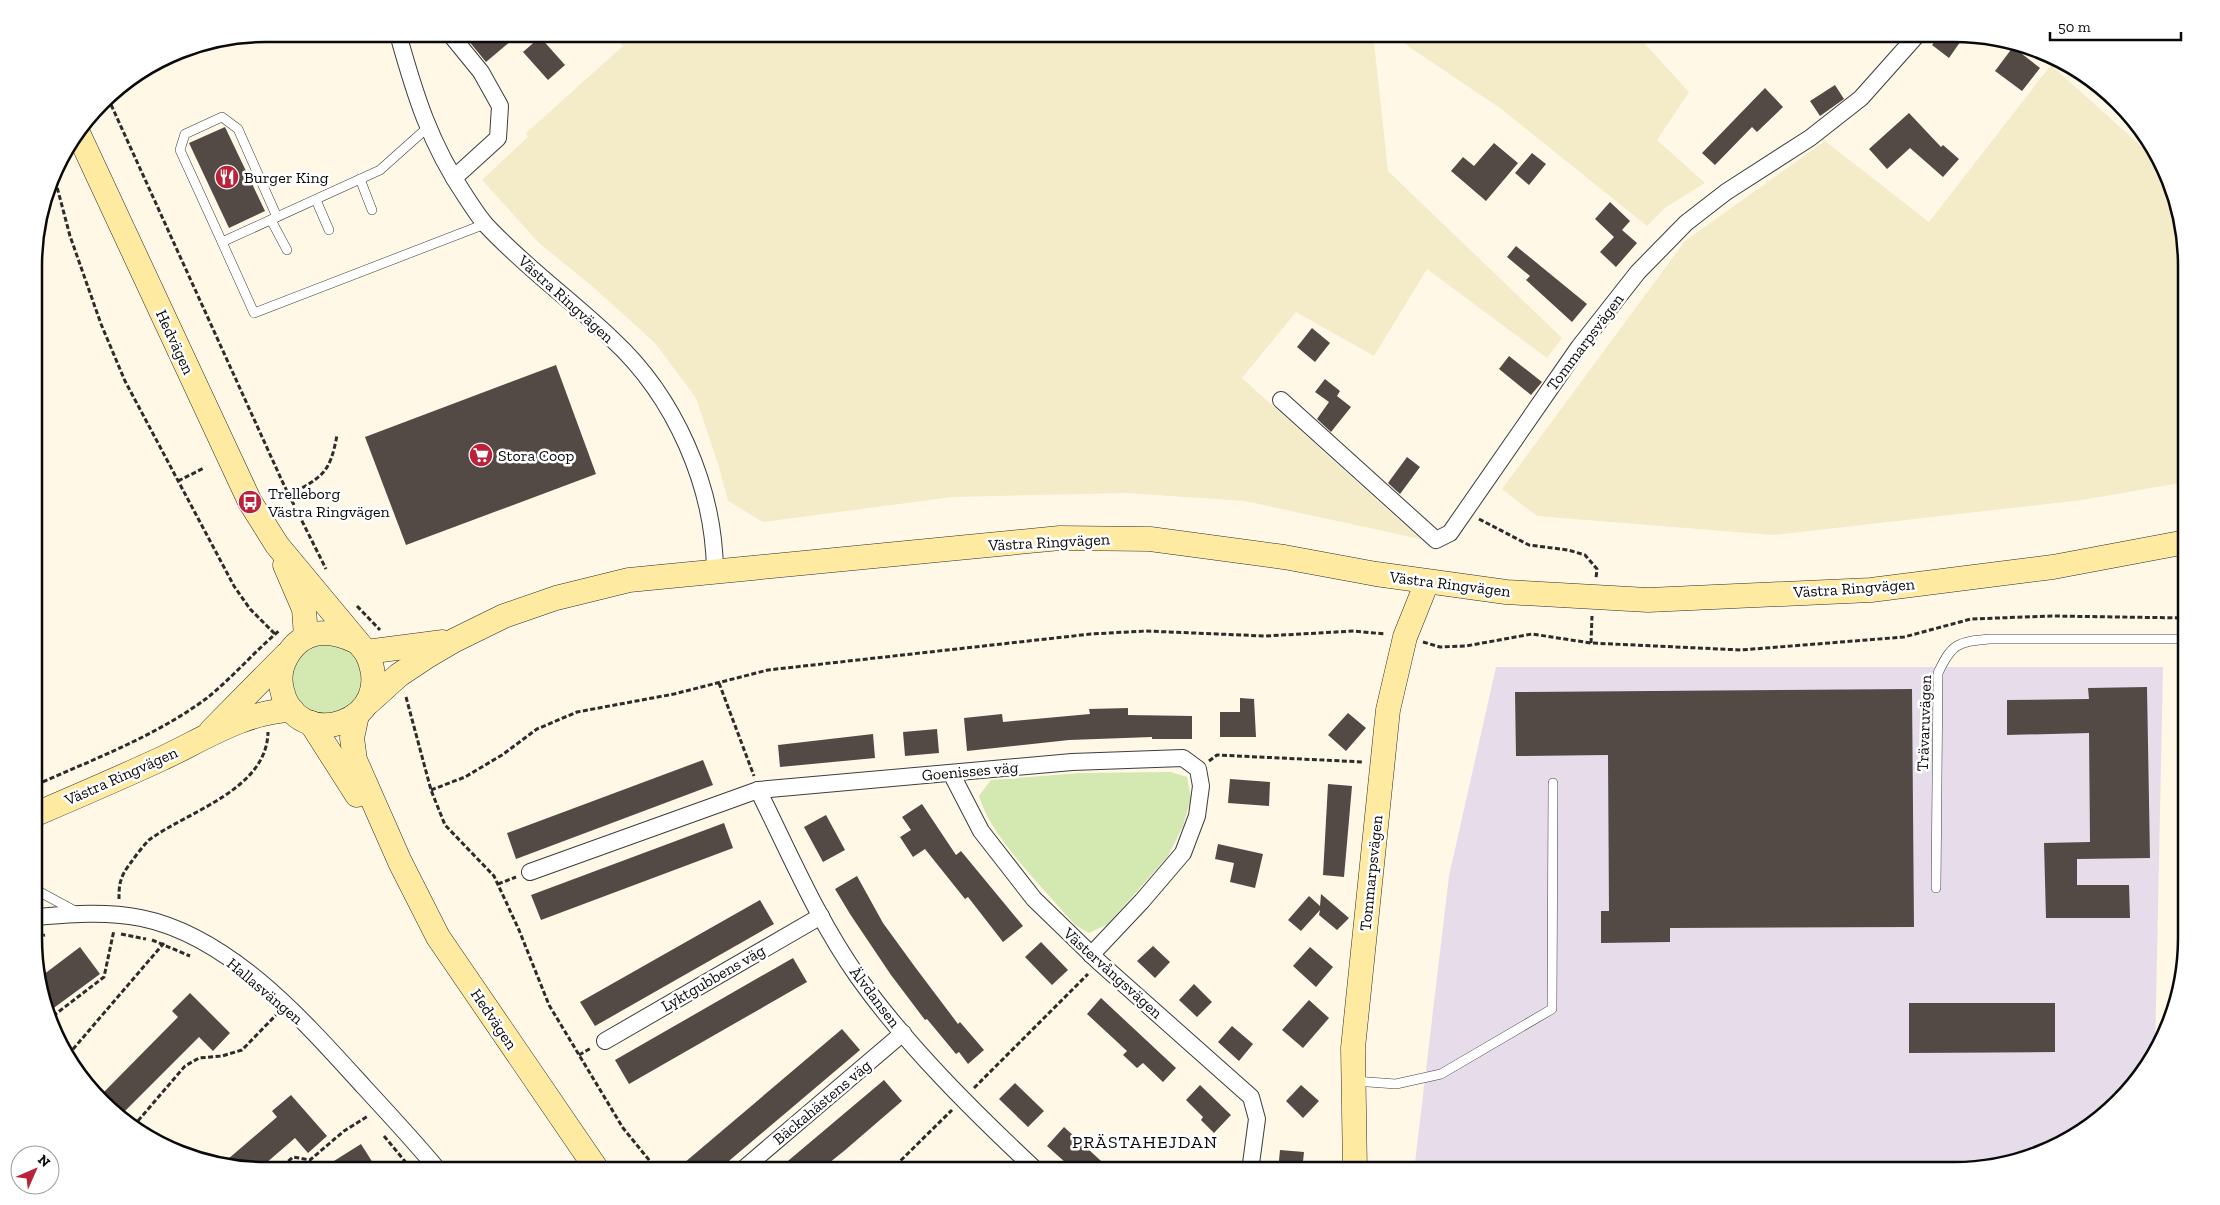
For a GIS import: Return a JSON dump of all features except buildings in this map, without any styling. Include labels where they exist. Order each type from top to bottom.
[{"type":"main road","name":"Hedvägen","points":[[81,140],[250,502],[277,545],[324,600],[370,648],[374,677],[373,690],[362,709],[352,738],[355,760],[400,862],[438,937],[592,1162]]},
{"type":"main road","name":"Västra Ringvägen","points":[[362,709],[399,675],[455,640],[504,616],[556,598],[629,580],[1060,538],[1150,539],[1284,557],[1426,582],[1506,592],[1648,600],[1871,590],[2053,567],[2178,544]]},
{"type":"main road","name":"Hedvägen","points":[[277,545],[304,609],[306,637]]},
{"type":"main road","name":"Tommarpsvägen","points":[[1355,1162],[1353,1048],[1396,635],[1426,582]]},
{"type":"main road","points":[[287,654],[306,637],[329,632],[342,634],[370,648]]},
{"type":"main road","name":"Västra Ringvägen","points":[[370,648],[455,640]]},
{"type":"main road","name":"Hedvägen","points":[[287,654],[282,667],[280,681],[283,695],[301,716],[400,862]]},
{"type":"main road","name":"Västra Ringvägen","points":[[205,737],[241,683],[287,654]]},
{"type":"main road","points":[[301,716],[327,726],[343,723],[362,709]]},
{"type":"main road","name":"Västra Ringvägen","points":[[42,811],[162,759],[205,737],[263,713],[301,716]]},
{"type":"street","name":"Västra Ringvägen","points":[[400,42],[427,128],[454,178],[485,224],[614,340],[656,389],[684,438],[697,475],[709,514],[714,546],[715,571]]},
{"type":"street","points":[[454,178],[498,138],[500,106],[481,72],[457,42]]},
{"type":"street","name":"Tommarpsvägen","points":[[1281,400],[1436,540],[1450,533],[1579,347],[1638,272],[1686,223],[1726,192],[1810,138],[1861,98],[1911,42]]},
{"type":"street","name":"Goenisses väg","points":[[530,872],[758,790],[1072,762],[1183,758],[1198,769]]},
{"type":"street","points":[[1095,959],[1183,853],[1196,816],[1201,786],[1198,769]]},
{"type":"street","name":"Västervångsvägen","points":[[951,773],[986,839],[1034,899],[1095,959],[1251,1097],[1257,1119],[1251,1162]]},
{"type":"street","name":"Älvdansen","points":[[758,790],[821,916],[858,976],[903,1033],[1022,1162]]},
{"type":"street","name":"Hallasvängen","points":[[42,916],[79,913],[142,918],[175,929],[239,965],[284,1005],[341,1061],[431,1162]]},
{"type":"street","name":"Lyktgubbens väg","points":[[605,1041],[821,916]]},
{"type":"street","name":"Bäckahästens väg","points":[[752,1162],[903,1033]]},
{"type":"lane","points":[[287,250],[238,129],[222,117],[185,134],[180,150],[254,313],[485,224]]},
{"type":"lane","points":[[222,242],[380,170],[427,128]]},
{"type":"lane","points":[[360,179],[372,210]]},
{"type":"lane","points":[[316,200],[329,230]]},
{"type":"lane","name":"Trävaruvägen","points":[[1936,888],[1938,673],[1947,654],[1962,642],[1989,639],[2178,639]]},
{"type":"lane","points":[[1353,1081],[1396,1084],[1441,1074],[1552,1009],[1553,783]]},
{"type":"lane","points":[[42,893],[79,913]]},
{"type":"path","points":[[111,105],[289,495],[320,561],[331,576]]},
{"type":"path","points":[[57,187],[70,236],[101,324],[125,381],[234,586],[250,609],[275,634]]},
{"type":"path","points":[[289,495],[324,473],[333,457],[337,435]]},
{"type":"path","points":[[178,481],[204,468]]},
{"type":"path","points":[[272,493],[276,491]]},
{"type":"path","points":[[1466,512],[1495,529],[1529,545],[1568,550],[1586,555],[1597,569],[1590,643]]},
{"type":"path","points":[[354,604],[378,627],[370,648]]},
{"type":"path","points":[[42,782],[163,726],[206,698],[241,683],[275,634],[304,609]]},
{"type":"path","points":[[431,790],[465,777],[502,755],[537,729],[577,712],[674,694],[768,670],[1091,634],[1146,631],[1265,636],[1354,631],[1396,635],[1440,646],[1466,646],[1532,634],[1590,643],[1741,650],[1904,637],[1971,619],[2052,616],[2178,618]]},
{"type":"path","points":[[399,675],[431,790],[446,825],[494,876],[519,930],[549,1005],[623,1128],[651,1162]]},
{"type":"path","points":[[719,683],[747,752],[758,790]]},
{"type":"path","points":[[56,1015],[104,977],[117,915],[121,880],[127,868],[148,842],[234,790],[258,766],[268,739],[268,723],[263,713]]},
{"type":"path","points":[[1198,769],[1217,756],[1382,762]]},
{"type":"path","points":[[73,1049],[175,929]]},
{"type":"path","points":[[105,932],[114,932],[150,940],[197,959]]},
{"type":"path","points":[[42,935],[49,933]]},
{"type":"path","points":[[899,1162],[964,1098],[1095,959]]},
{"type":"path","points":[[137,1122],[186,1066],[199,1058],[222,1056],[242,1050],[284,1005]]},
{"type":"path","points":[[268,1013],[279,1024]]},
{"type":"path","points":[[287,1162],[293,1157],[310,1160],[344,1131],[382,1107]]},
{"type":"path","points":[[362,1110],[374,1123]]},
{"type":"path","points":[[379,1130],[406,1162]]},
{"type":"shaded area","points":[[619,42],[1374,42],[1388,171],[1562,338],[1547,358],[1427,269],[1374,356],[1296,312],[1242,378],[1420,539],[1245,501],[1126,493],[952,497],[763,522],[728,501],[696,398],[655,343],[593,287],[539,243],[482,180],[528,137],[526,133],[623,46]]},
{"type":"shaded area","points":[[1402,42],[1643,42],[1689,92],[1657,140],[1705,183],[1666,207],[1647,226],[1500,108]]},
{"type":"shaded area","points":[[2051,65],[2143,148],[2166,194],[2176,237],[2178,266],[2178,483],[2082,500],[1773,535],[1537,516],[1502,489],[1685,241],[1825,141],[1929,222]]},
{"type":"shaded area","points":[[1496,667],[2163,667],[2155,1035],[2131,1075],[2101,1107],[2078,1125],[2026,1151],[1983,1161],[1968,1162],[1415,1162],[1449,876]]},
{"type":"green space","points":[[318,640],[352,649],[365,672],[361,697],[341,714],[315,715],[294,699],[291,664]]},
{"type":"green space","points":[[1171,772],[1187,777],[1191,798],[1183,826],[1168,856],[1108,924],[1089,933],[1075,925],[1021,864],[995,829],[985,812],[979,796],[991,780],[1080,773]]},
{"type":"place","name":"Burger King","points":[[227,177]]},
{"type":"place","name":"Stora Coop","points":[[481,455]]},
{"type":"place","name":"Trelleborg Västra Ringvägen","points":[[250,502]]},
{"type":"district","name":"PRÄSTAHEJDAN","points":[[1145,1142]]}]
